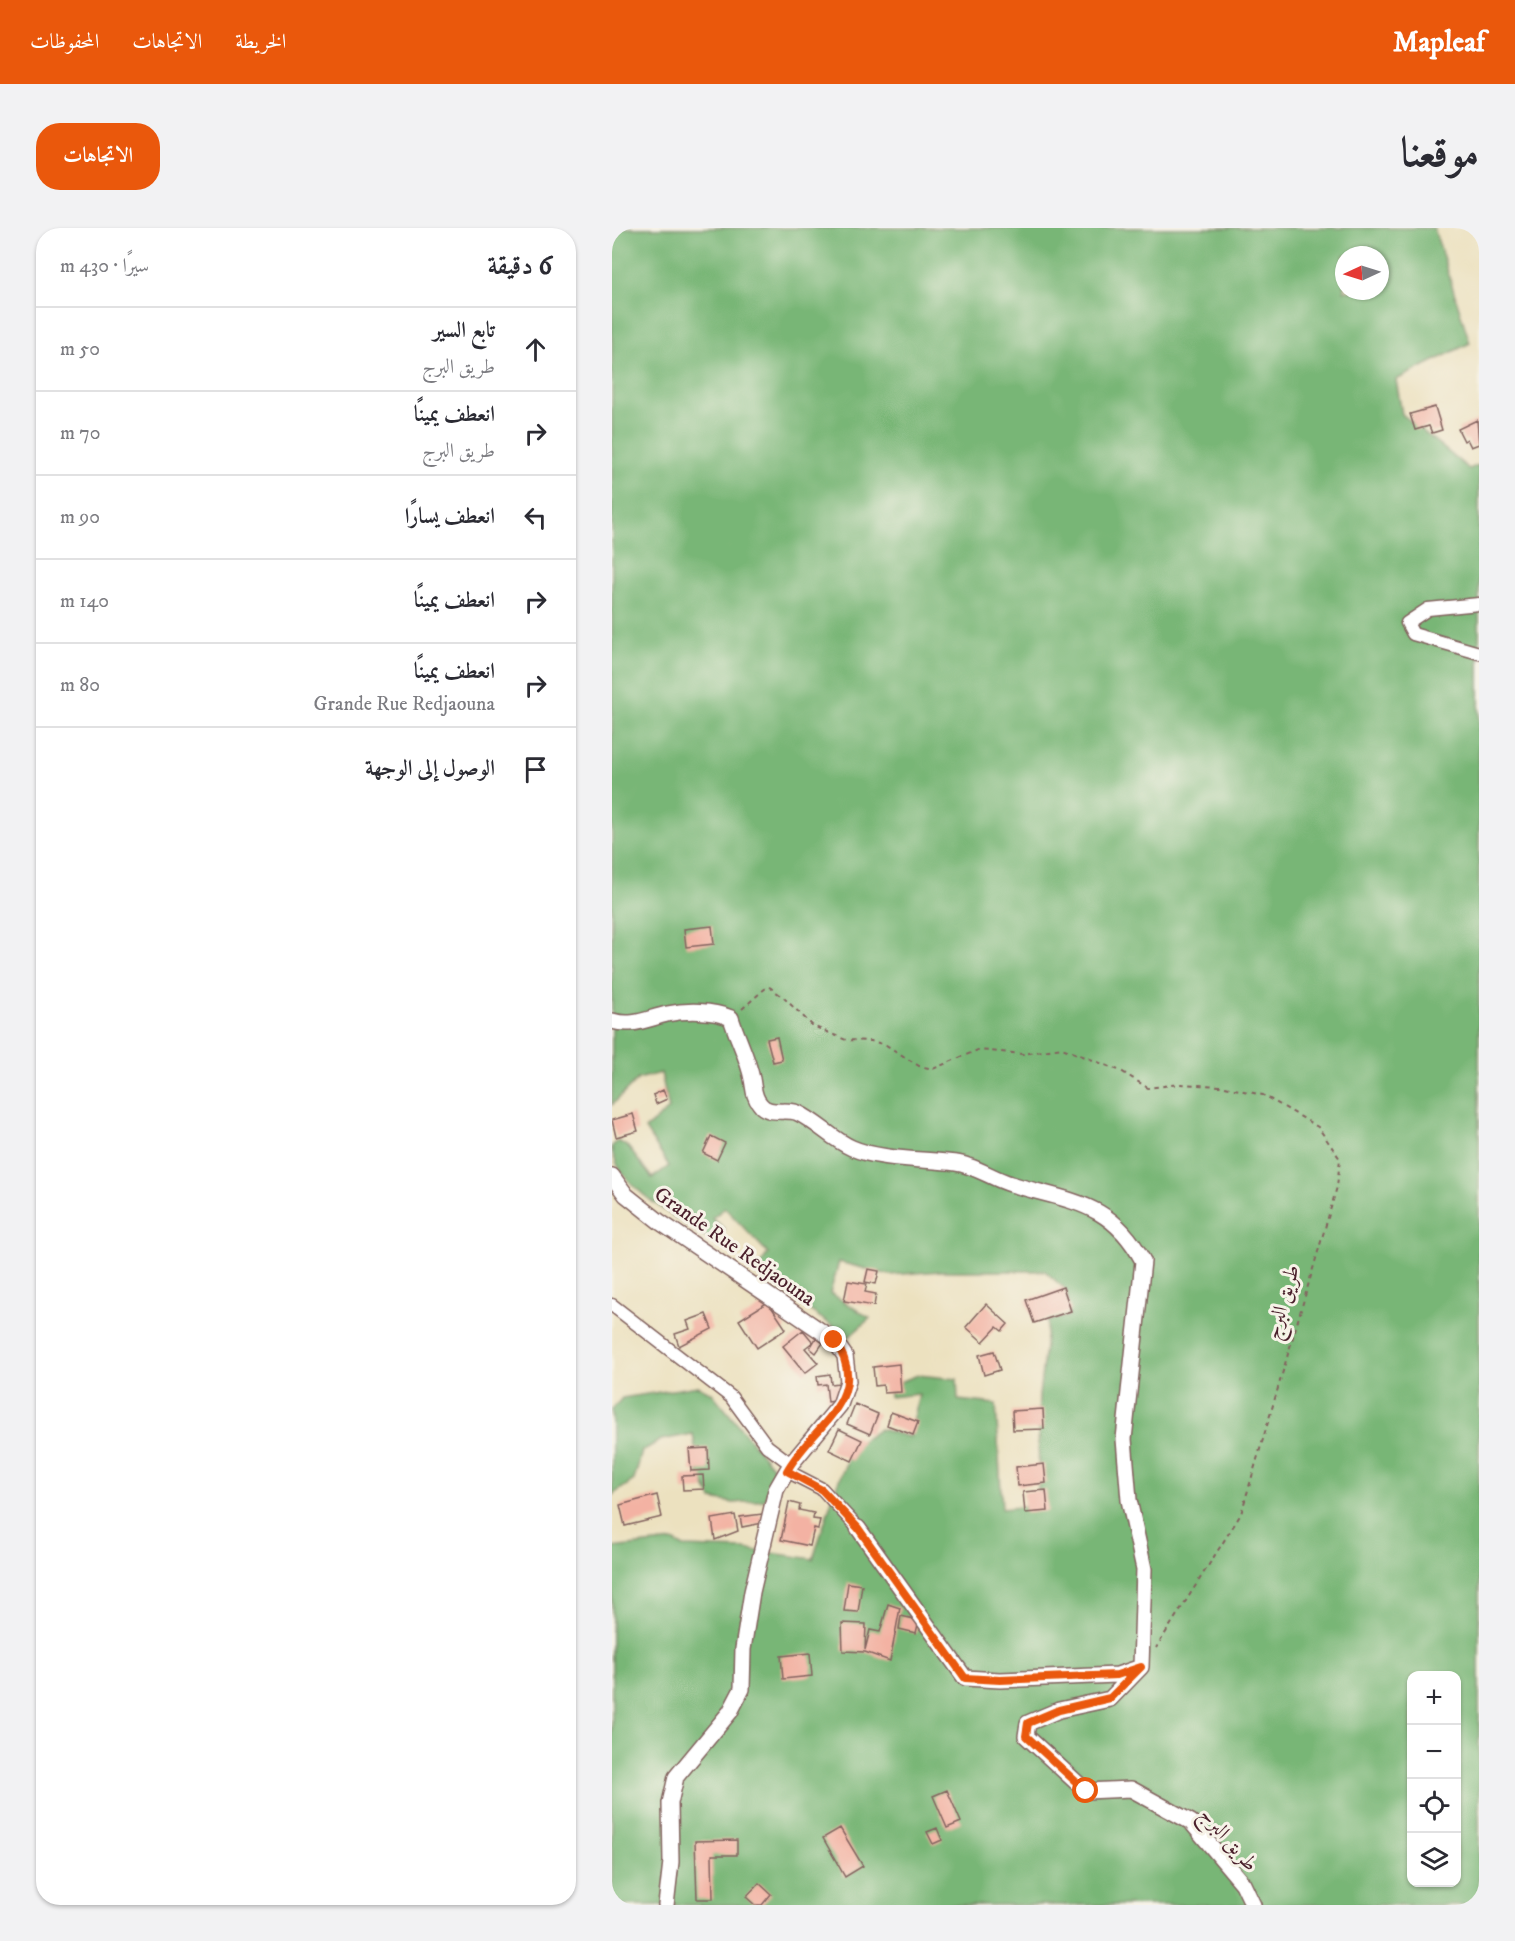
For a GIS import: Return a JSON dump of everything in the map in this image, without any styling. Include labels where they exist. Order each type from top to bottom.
[{"type":"street","points":[[1479,604],[1428,609],[1407,623],[1413,634],[1479,653]]},
{"type":"street","points":[[612,1021],[632,1025],[667,1014],[715,1011],[731,1018],[752,1078],[753,1092],[761,1106],[772,1111],[797,1112],[852,1148],[927,1162],[957,1163],[1010,1184],[1065,1198],[1093,1208],[1118,1225],[1131,1238],[1143,1261],[1124,1439],[1130,1500],[1144,1569],[1141,1667],[1117,1675],[1000,1680],[965,1678],[858,1528],[822,1490],[789,1468],[767,1446],[730,1397],[612,1305]]},
{"type":"street","name":"Grande Rue Redjaouna","points":[[612,1176],[626,1195],[660,1222],[834,1340],[845,1356],[848,1381],[840,1405],[789,1468],[774,1499],[752,1592],[743,1649],[742,1689],[730,1712],[676,1777],[670,1803],[671,1862],[666,1905]]},
{"type":"street","name":"طريق البرج","points":[[1141,1667],[1110,1698],[1059,1710],[1028,1723],[1026,1736],[1086,1791],[1131,1789],[1191,1822],[1243,1884],[1253,1905]]},
{"type":"path","name":"طريق البرج","points":[[731,1018],[768,986],[813,1026],[846,1040],[871,1041],[886,1045],[920,1066],[933,1069],[978,1050],[1023,1054],[1062,1048],[1121,1071],[1148,1088],[1179,1084],[1220,1086],[1263,1095],[1318,1127],[1340,1159],[1337,1187],[1241,1514],[1141,1667]]},
{"type":"green space","points":[[612,228],[1434,228],[1470,343],[1396,380],[1402,414],[1469,469],[1479,465],[1479,1905],[612,1905],[612,1548],[673,1541],[684,1547],[744,1549],[813,1559],[836,1487],[853,1447],[880,1429],[910,1437],[919,1394],[890,1397],[889,1386],[918,1375],[957,1379],[958,1400],[996,1404],[1002,1509],[1038,1505],[1039,1396],[1048,1321],[1069,1316],[1067,1291],[1045,1271],[941,1271],[890,1275],[839,1262],[830,1293],[870,1318],[849,1337],[755,1273],[768,1253],[725,1208],[712,1218],[725,1229],[715,1243],[652,1202],[624,1175],[615,1161],[612,1146],[618,1141],[628,1147],[652,1178],[669,1166],[645,1129],[669,1109],[661,1073],[638,1079],[612,1105]]},
{"type":"green space","points":[[698,1386],[712,1393],[774,1469],[765,1500],[734,1503],[712,1499],[699,1475],[693,1434],[661,1440],[642,1451],[634,1480],[612,1495],[612,1410],[622,1398]]},
{"type":"building","points":[[1435,407],[1442,430],[1432,433],[1429,426],[1415,430],[1410,414]]},
{"type":"building","points":[[1477,420],[1479,444],[1471,447],[1467,439],[1464,441],[1458,429]]},
{"type":"building","points":[[712,926],[714,944],[686,947],[684,929]]},
{"type":"building","points":[[777,1037],[782,1060],[773,1062],[767,1039]]},
{"type":"building","points":[[663,1090],[667,1099],[656,1104],[653,1095]]},
{"type":"building","points":[[633,1114],[638,1131],[616,1137],[612,1120]]},
{"type":"building","points":[[711,1136],[725,1143],[717,1160],[703,1153]]},
{"type":"building","points":[[868,1269],[879,1271],[876,1284],[865,1282]]},
{"type":"building","points":[[848,1281],[867,1284],[865,1292],[876,1294],[874,1306],[844,1301]]},
{"type":"building","points":[[1063,1287],[1071,1311],[1034,1323],[1026,1300]]},
{"type":"building","points":[[768,1302],[786,1329],[757,1348],[739,1320]]},
{"type":"building","points":[[986,1304],[1008,1324],[1002,1331],[997,1327],[983,1342],[966,1327]]},
{"type":"building","points":[[706,1314],[712,1329],[679,1346],[675,1334],[690,1329],[687,1321]]},
{"type":"building","points":[[803,1330],[813,1342],[805,1348],[818,1363],[805,1373],[783,1346]]},
{"type":"building","points":[[816,1338],[823,1343],[816,1353],[810,1348]]},
{"type":"building","points":[[994,1351],[1000,1370],[984,1375],[979,1355]]},
{"type":"building","points":[[899,1364],[901,1392],[884,1393],[883,1385],[875,1386],[873,1367]]},
{"type":"building","points":[[830,1374],[831,1384],[839,1383],[841,1400],[828,1402],[826,1384],[818,1385],[817,1376]]},
{"type":"building","points":[[855,1404],[878,1414],[870,1434],[847,1424]]},
{"type":"building","points":[[1043,1409],[1044,1429],[1013,1430],[1012,1411]]},
{"type":"building","points":[[891,1412],[918,1422],[913,1435],[887,1425]]},
{"type":"building","points":[[839,1429],[862,1440],[852,1461],[829,1450]]},
{"type":"building","points":[[708,1448],[709,1470],[691,1471],[689,1449]]},
{"type":"building","points":[[1044,1464],[1046,1483],[1018,1486],[1016,1467]]},
{"type":"building","points":[[703,1475],[704,1489],[683,1490],[682,1476]]},
{"type":"building","points":[[1046,1490],[1048,1511],[1025,1513],[1023,1492]]},
{"type":"building","points":[[657,1495],[662,1517],[625,1526],[620,1505]]},
{"type":"building","points":[[789,1502],[800,1505],[799,1510],[814,1513],[813,1519],[820,1520],[818,1529],[814,1528],[810,1546],[781,1540]]},
{"type":"building","points":[[762,1514],[763,1523],[742,1527],[740,1517]]},
{"type":"building","points":[[735,1515],[738,1531],[715,1540],[712,1519]]},
{"type":"building","points":[[848,1583],[862,1585],[858,1612],[844,1611]]},
{"type":"building","points":[[888,1604],[900,1608],[890,1661],[865,1652],[843,1651],[842,1623],[866,1624],[865,1650],[870,1630],[880,1632]]},
{"type":"building","points":[[901,1616],[919,1620],[916,1633],[899,1629]]},
{"type":"building","points":[[810,1653],[812,1676],[783,1679],[781,1656]]},
{"type":"building","points":[[947,1790],[961,1822],[947,1828],[933,1796]]},
{"type":"building","points":[[840,1828],[863,1866],[845,1877],[823,1838]]},
{"type":"building","points":[[937,1828],[942,1840],[933,1844],[927,1832]]},
{"type":"building","points":[[737,1840],[737,1855],[712,1855],[713,1899],[697,1899],[695,1841]]},
{"type":"building","points":[[759,1883],[771,1894],[762,1905],[755,1905],[746,1897]]},
{"type":"route","points":[[834,1340],[845,1356],[848,1381],[840,1405],[787,1471],[822,1490],[858,1528],[965,1678],[1000,1680],[1117,1675],[1141,1667],[1110,1698],[1059,1710],[1028,1723],[1026,1736],[1086,1791]]}]
